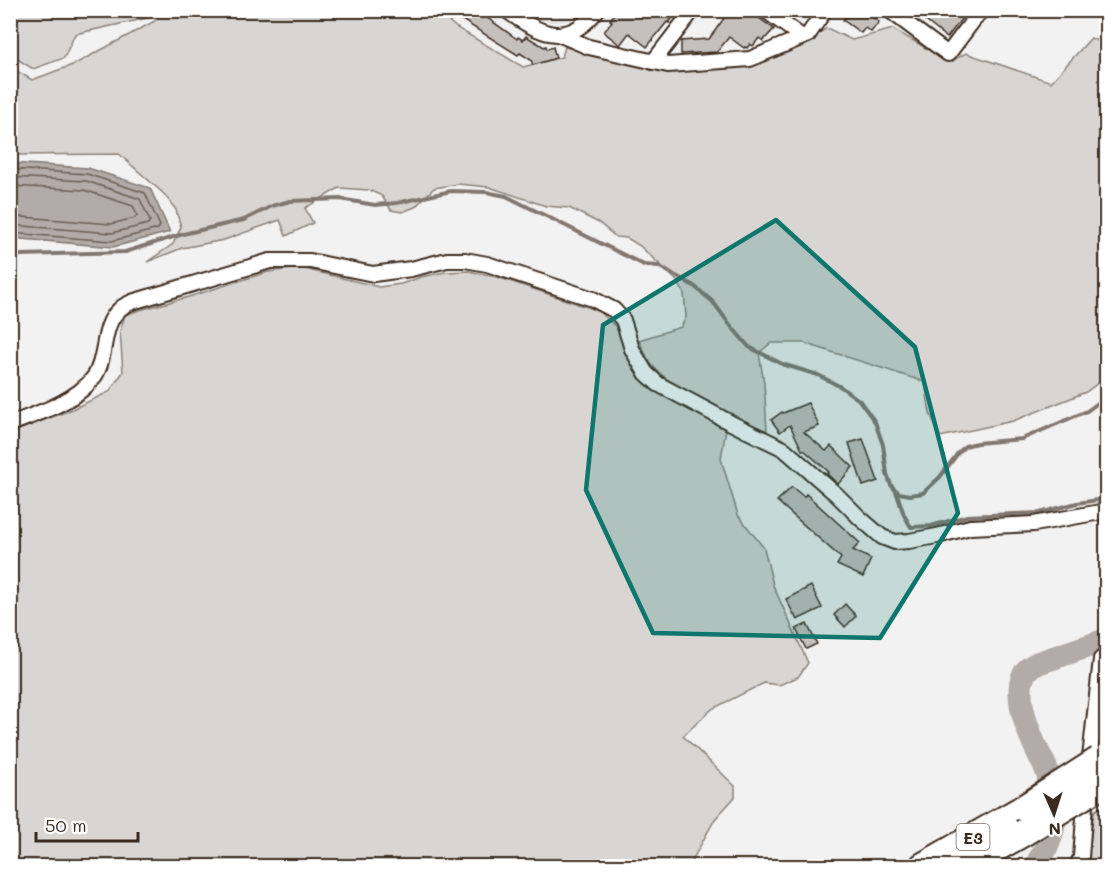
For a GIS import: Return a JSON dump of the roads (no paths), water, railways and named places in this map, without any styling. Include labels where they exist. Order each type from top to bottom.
[{"type":"highway","name":"E3","points":[[923,867],[1023,808],[1103,771]]},
{"type":"highway","name":"E3","points":[[965,867],[1023,833],[1103,771]]},
{"type":"street","points":[[506,10],[528,26],[544,33],[558,34],[573,31],[590,20],[597,10]]},
{"type":"street","points":[[653,63],[693,10]]},
{"type":"street","points":[[765,10],[802,37]]},
{"type":"street","points":[[558,34],[589,47],[668,65],[750,58],[808,35],[825,10]]},
{"type":"street","points":[[889,10],[948,54],[981,10]]},
{"type":"street","points":[[10,424],[69,399],[94,377],[111,320],[120,309],[132,302],[270,261],[310,261],[373,274],[411,269],[447,260],[465,260],[487,264],[531,278],[593,299],[614,310],[623,320],[632,349],[640,363],[646,373],[658,384],[784,449],[882,537],[896,542],[909,541],[970,527],[1034,524],[1107,511]]},
{"type":"street","points":[[1077,867],[1081,857],[1101,659],[1107,655]]},
{"type":"water","points":[[10,163],[88,168],[150,188],[170,232],[113,247],[11,238]]},
{"type":"waterway","points":[[10,258],[21,255],[125,252],[183,234],[244,220],[272,206],[290,201],[340,199],[375,205],[397,203],[451,191],[486,192],[506,196],[644,265],[658,266],[694,286],[713,302],[749,347],[782,364],[818,375],[859,400],[875,422],[883,445],[887,474],[911,527],[931,526],[967,516],[1040,513],[1077,503],[1106,499]]},
{"type":"waterway","points":[[896,490],[899,493],[910,495],[923,493],[940,477],[965,446],[1022,439],[1087,411],[1106,397]]},
{"type":"waterway","points":[[1036,866],[1051,835],[1054,805],[1047,770],[1024,717],[1021,682],[1027,670],[1038,663],[1106,640]]}]
